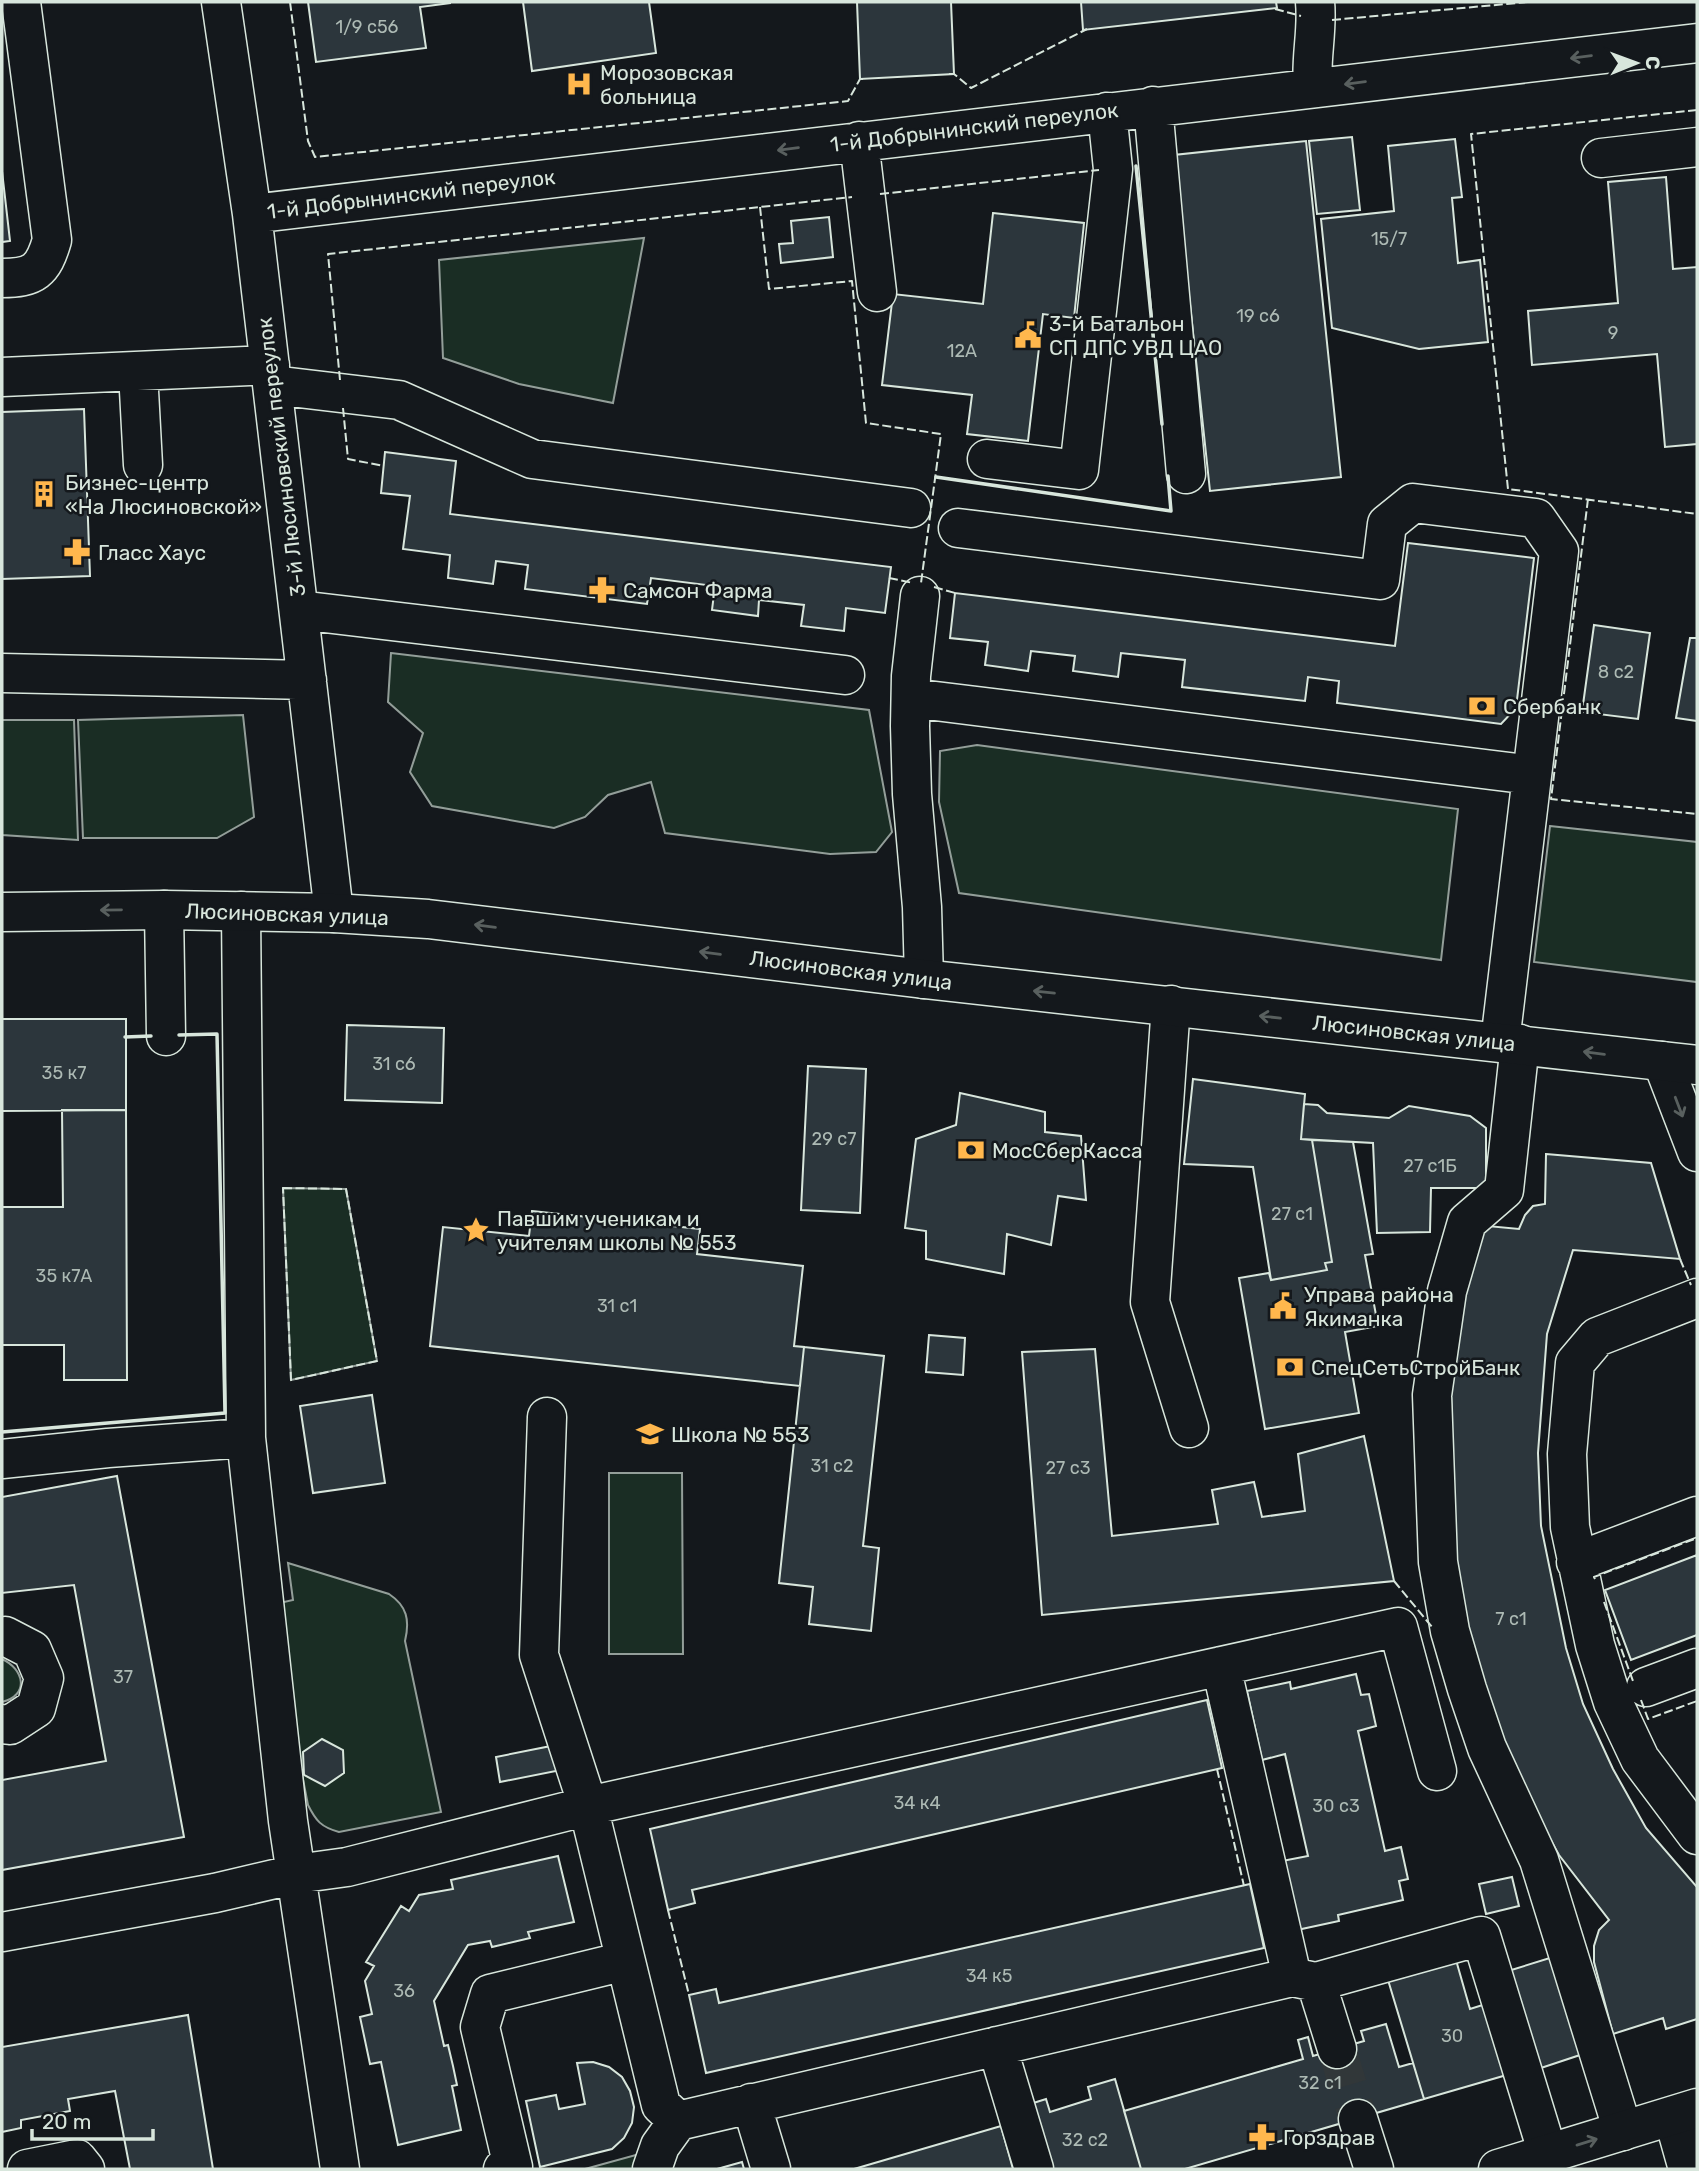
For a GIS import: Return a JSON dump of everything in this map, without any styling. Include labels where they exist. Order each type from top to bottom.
[{"type":"street","points":[[2,278],[18,278],[36,272],[47,258],[52,240],[21,2]]},
{"type":"street","name":"3-й Люсиновский переулок","points":[[220,2],[252,214],[334,913]]},
{"type":"street","points":[[1313,88],[1311,65],[1317,21],[1315,2]]},
{"type":"street","name":"1-й Добрынинский переулок","points":[[252,214],[1697,43]]},
{"type":"street","points":[[1153,106],[1186,474]]},
{"type":"street","points":[[987,459],[1079,470],[1113,169],[1107,111]]},
{"type":"street","points":[[859,141],[877,292]]},
{"type":"street","points":[[1601,158],[1697,147]]},
{"type":"street","points":[[138,372],[143,465]]},
{"type":"street","points":[[2,377],[138,372],[272,375],[399,400],[532,458],[911,508]]},
{"type":"street","points":[[958,528],[1380,580],[1387,524],[1413,503],[1536,518],[1559,551],[1532,775],[1510,1043],[1504,1190],[1467,1222],[1447,1291],[1432,1395],[1438,1562],[1450,1630],[1467,1689],[1487,1748],[1539,1860],[1623,2131]]},
{"type":"street","points":[[920,596],[911,698],[912,794],[922,907],[924,979]]},
{"type":"street","points":[[299,610],[845,676]]},
{"type":"street","points":[[2,673],[307,680]]},
{"type":"street","points":[[911,698],[1532,775]]},
{"type":"street","points":[[164,910],[166,1036]]},
{"type":"street","points":[[241,911],[246,1438],[286,1807],[340,2169]]},
{"type":"street","name":"Люсиновская улица","points":[[2,912],[241,911],[428,919],[924,979],[1679,1063]]},
{"type":"street","points":[[1171,1005],[1150,1302],[1189,1428]]},
{"type":"street","points":[[1679,1063],[1697,1152]]},
{"type":"street","points":[[1697,1298],[1597,1337],[1575,1363],[1567,1454],[1570,1527],[1576,1562],[1595,1645],[1613,1702],[1640,1759],[1697,1835]]},
{"type":"street","points":[[547,1417],[539,1655],[588,1806],[661,2105],[678,2121]]},
{"type":"street","points":[[2,1459],[246,1438]]},
{"type":"street","points":[[1576,1562],[1697,1516]]},
{"type":"street","points":[[2,1932],[215,1893],[296,1874],[347,1867],[588,1806],[1398,1627],[1437,1771]]},
{"type":"street","points":[[2,1637],[5,1636],[32,1650],[44,1678],[36,1708],[10,1725],[2,1724]]},
{"type":"street","points":[[1221,1666],[1304,1979],[1337,2049]]},
{"type":"street","points":[[1647,1687],[1697,1668]]},
{"type":"street","points":[[652,2169],[660,2146],[678,2121],[997,2046],[1304,1979],[1481,1936],[1548,2154]]},
{"type":"street","points":[[503,2169],[513,2167],[480,2027],[490,1994],[625,1961]]},
{"type":"street","points":[[997,2046],[1034,2169]]},
{"type":"street","points":[[751,2103],[771,2169]]},
{"type":"street","points":[[1498,2169],[1685,2112],[1688,2169]]},
{"type":"street","points":[[1358,2119],[1374,2169]]},
{"type":"street","points":[[27,2169],[77,2159],[85,2169]]},
{"type":"green space","points":[[644,238],[613,403],[519,384],[443,358],[439,260]]},
{"type":"green space","points":[[391,653],[869,710],[892,832],[876,852],[830,854],[665,833],[651,782],[608,795],[585,817],[554,828],[432,806],[410,772],[423,733],[388,702]]},
{"type":"green space","points":[[243,715],[254,817],[217,838],[83,838],[78,720]]},
{"type":"green space","points":[[2,720],[74,720],[78,840],[2,835]]},
{"type":"green space","points":[[977,745],[1458,809],[1441,960],[959,893],[939,802],[940,751]]},
{"type":"green space","points":[[1550,826],[1697,842],[1697,982],[1534,962]]},
{"type":"green space","points":[[283,1188],[346,1189],[377,1361],[291,1380]]},
{"type":"green space","points":[[609,1473],[682,1473],[683,1654],[609,1654]]},
{"type":"green space","points":[[288,1563],[389,1594],[400,1603],[406,1614],[405,1641],[441,1812],[339,1832],[320,1823],[314,1815],[308,1805],[286,1692],[275,1604],[293,1600]]},
{"type":"green space","points":[[2,1659],[15,1669],[21,1682],[17,1694],[2,1702]]},
{"type":"green space","points":[[643,2153],[644,2169],[585,2169]]},
{"type":"building","points":[[308,2],[450,3],[420,7],[426,48],[316,62]]},
{"type":"building","points":[[523,2],[649,2],[656,53],[532,71]]},
{"type":"building","points":[[857,2],[951,2],[954,74],[860,79]]},
{"type":"building","points":[[1081,2],[1276,2],[1277,8],[1083,30]]},
{"type":"building","points":[[1352,137],[1360,210],[1317,214],[1309,141]]},
{"type":"building","points":[[1455,139],[1462,197],[1452,198],[1458,263],[1480,260],[1488,342],[1419,349],[1332,328],[1321,219],[1394,211],[1388,146]]},
{"type":"building","points":[[1306,141],[1341,477],[1210,491],[1174,155]]},
{"type":"building","points":[[2,171],[10,241],[2,242]]},
{"type":"building","points":[[1666,177],[1673,269],[1697,267],[1697,444],[1665,447],[1657,354],[1532,365],[1528,311],[1618,303],[1608,182]]},
{"type":"building","points":[[993,213],[1084,223],[1074,318],[1043,314],[1028,441],[967,434],[972,395],[882,385],[893,294],[983,304]]},
{"type":"building","points":[[829,217],[833,257],[781,263],[779,244],[793,243],[791,221]]},
{"type":"building","name":"Бизнес-центр «На Люсиновской»","points":[[84,409],[90,576],[2,579],[2,412]]},
{"type":"building","points":[[385,452],[456,461],[450,514],[891,567],[885,613],[846,608],[844,631],[801,626],[804,605],[759,600],[758,616],[712,610],[715,586],[651,578],[647,604],[525,589],[528,565],[496,561],[493,584],[448,578],[450,555],[403,549],[410,496],[381,493]]},
{"type":"building","points":[[1408,543],[1534,558],[1516,708],[1501,724],[1337,703],[1339,681],[1308,677],[1305,701],[1182,687],[1185,660],[1121,653],[1118,677],[1073,671],[1075,656],[1031,651],[1028,671],[985,665],[988,642],[950,638],[955,593],[1395,646]]},
{"type":"building","points":[[1594,625],[1650,633],[1638,719],[1582,712]]},
{"type":"building","points":[[1690,638],[1697,638],[1697,721],[1676,718]]},
{"type":"building","points":[[2,1019],[126,1019],[126,1110],[2,1111]]},
{"type":"building","points":[[347,1025],[444,1028],[442,1103],[345,1100]]},
{"type":"building","points":[[808,1066],[866,1069],[860,1213],[801,1210]]},
{"type":"building","points":[[1193,1079],[1305,1094],[1301,1139],[1312,1140],[1332,1262],[1325,1263],[1327,1270],[1271,1280],[1253,1167],[1184,1164]]},
{"type":"building","points":[[960,1093],[1045,1112],[1045,1132],[1081,1136],[1086,1200],[1058,1196],[1051,1245],[1007,1234],[1004,1274],[926,1259],[926,1231],[905,1228],[916,1139],[956,1125]]},
{"type":"building","points":[[1304,1104],[1318,1105],[1327,1113],[1389,1118],[1409,1106],[1470,1116],[1486,1128],[1486,1188],[1431,1188],[1430,1232],[1377,1233],[1373,1143],[1301,1139]]},
{"type":"building","points":[[62,1110],[126,1110],[127,1380],[64,1380],[64,1345],[2,1345],[2,1207],[63,1207]]},
{"type":"building","points":[[1312,1140],[1353,1142],[1373,1254],[1365,1255],[1378,1326],[1345,1332],[1359,1413],[1265,1429],[1239,1278],[1269,1273],[1271,1280],[1327,1270],[1325,1263],[1332,1262]]},
{"type":"building","points":[[1546,1154],[1651,1163],[1680,1259],[1573,1250],[1547,1334],[1538,1453],[1541,1526],[1566,1648],[1583,1704],[1613,1769],[1646,1828],[1697,1887],[1697,2019],[1666,2029],[1663,2018],[1613,2034],[1594,1962],[1594,1946],[1599,1930],[1609,1920],[1559,1855],[1514,1774],[1474,1673],[1456,1590],[1451,1396],[1461,1292],[1477,1225],[1519,1229],[1525,1215],[1533,1206],[1545,1204]]},
{"type":"building","points":[[532,1211],[700,1229],[697,1254],[803,1266],[794,1346],[804,1347],[800,1386],[430,1346],[443,1227],[529,1236]]},
{"type":"building","points":[[929,1335],[965,1338],[963,1375],[926,1372]]},
{"type":"building","points":[[804,1347],[884,1356],[863,1546],[879,1548],[871,1631],[809,1624],[813,1587],[779,1583]]},
{"type":"building","points":[[1095,1349],[1112,1536],[1218,1524],[1212,1490],[1254,1482],[1262,1517],[1305,1511],[1298,1454],[1364,1436],[1394,1581],[1042,1615],[1022,1352]]},
{"type":"building","points":[[372,1395],[385,1483],[313,1493],[300,1406]]},
{"type":"building","points":[[117,1476],[184,1837],[2,1870],[2,1780],[106,1761],[74,1585],[2,1593],[2,1497]]},
{"type":"building","points":[[1697,1555],[1697,1635],[1631,1660],[1605,1590]]},
{"type":"building","points":[[1356,1674],[1361,1695],[1369,1694],[1376,1726],[1358,1731],[1385,1851],[1401,1847],[1408,1879],[1399,1881],[1403,1900],[1338,1915],[1339,1921],[1297,1930],[1282,1861],[1308,1856],[1285,1754],[1262,1760],[1247,1691],[1290,1682],[1291,1689]]},
{"type":"building","points":[[1207,1700],[1222,1768],[692,1890],[695,1903],[668,1910],[650,1829]]},
{"type":"building","points":[[322,1739],[343,1750],[344,1773],[325,1786],[304,1775],[303,1752]]},
{"type":"building","points":[[556,1745],[561,1770],[500,1782],[496,1757]]},
{"type":"building","points":[[558,1856],[574,1922],[528,1932],[530,1938],[492,1947],[490,1941],[468,1945],[434,2001],[444,2046],[448,2045],[457,2085],[452,2086],[461,2130],[398,2145],[381,2062],[370,2064],[360,2017],[372,2014],[365,1981],[374,1966],[366,1962],[401,1906],[409,1911],[419,1895],[453,1889],[451,1880]]},
{"type":"building","points":[[1512,1877],[1519,1906],[1486,1914],[1479,1884]]},
{"type":"building","points":[[1250,1884],[1264,1948],[706,2073],[689,1995],[716,1989],[719,2003]]},
{"type":"building","points":[[1553,1957],[1583,2054],[1535,2070],[1505,1972]]},
{"type":"building","points":[[1456,1960],[1470,2009],[1489,2003],[1510,2074],[1424,2099],[1388,1980]]},
{"type":"building","points":[[188,2015],[213,2169],[130,2169],[115,2091],[68,2099],[70,2111],[21,2120],[21,2128],[2,2132],[2,2047]]},
{"type":"building","points":[[1386,2024],[1399,2067],[1413,2063],[1424,2099],[1185,2169],[1141,2169],[1124,2111],[1303,2059],[1298,2040],[1308,2037],[1313,2056],[1364,2041],[1361,2031]]},
{"type":"building","points":[[593,2062],[609,2067],[622,2077],[630,2091],[634,2107],[632,2123],[624,2138],[612,2149],[540,2167],[526,2101],[556,2095],[559,2109],[585,2104],[577,2063]]},
{"type":"building","points":[[1115,2079],[1141,2169],[1046,2169],[1027,2105],[1046,2099],[1050,2112],[1091,2099],[1088,2087]]},
{"type":"building","points":[[1001,2126],[1013,2169],[854,2169]]},
{"type":"building","points":[[742,2162],[744,2169],[717,2169]]},
{"type":"tunnel","points":[[1337,2049],[1358,2119]]},
{"type":"fence","points":[[290,2],[308,141],[315,157],[848,101],[860,79],[865,79]]},
{"type":"fence","points":[[1332,20],[1528,2]]},
{"type":"fence","points":[[1275,9],[1301,16]]},
{"type":"fence","points":[[949,74],[954,74],[971,88],[1087,29]]},
{"type":"fence","points":[[1697,110],[1471,134],[1508,489],[1697,514]]},
{"type":"fence","points":[[880,194],[1099,170]]},
{"type":"fence","points":[[340,380],[328,254],[852,197]]},
{"type":"fence","points":[[760,207],[769,289],[852,281],[866,423],[941,434],[921,583]]},
{"type":"fence","points":[[343,408],[348,459],[384,466]]},
{"type":"fence","points":[[1588,499],[1551,799],[1697,814]]},
{"type":"fence","points":[[889,578],[913,583]]},
{"type":"fence","points":[[934,587],[955,593]]},
{"type":"fence","points":[[283,1188],[346,1189],[377,1361],[291,1380],[283,1188]]},
{"type":"fence","points":[[1680,1259],[1691,1285]]},
{"type":"fence","points":[[1595,1579],[1594,1577],[1697,1538]]},
{"type":"fence","points":[[1394,1581],[1432,1627]]},
{"type":"fence","points":[[1604,1602],[1633,1681]]},
{"type":"fence","points":[[1641,1700],[1648,1719],[1697,1701]]},
{"type":"fence","points":[[1217,1769],[1244,1886]]},
{"type":"fence","points":[[668,1910],[689,1995]]},
{"type":"wall","points":[[1136,166],[1162,424]]},
{"type":"wall","points":[[936,477],[1171,511],[1168,476]]},
{"type":"wall","points":[[2,1432],[225,1413],[217,1034],[179,1035]]},
{"type":"wall","points":[[125,1037],[151,1036]]},
{"type":"place","name":"Морозовская больница","points":[[579,84]]},
{"type":"place","name":"3-й Батальон СП ДПС УВД ЦАО","points":[[1028,335]]},
{"type":"place","name":"Бизнес-центр «На Люсиновской»","points":[[44,494]]},
{"type":"place","name":"Гласс Хаус","points":[[77,552]]},
{"type":"place","name":"Самсон Фарма","points":[[602,590]]},
{"type":"place","name":"Сбербанк","points":[[1482,706]]},
{"type":"place","name":"МосСберКасса","points":[[971,1150]]},
{"type":"place","name":"Павшим ученикам и учителям школы № 553","points":[[476,1230]]},
{"type":"place","name":"Управа района Якиманка","points":[[1283,1306]]},
{"type":"place","name":"СпецСетьСтройБанк","points":[[1290,1367]]},
{"type":"place","name":"Школа № 553","points":[[650,1434]]},
{"type":"place","name":"Горздрав","points":[[1262,2137]]}]
